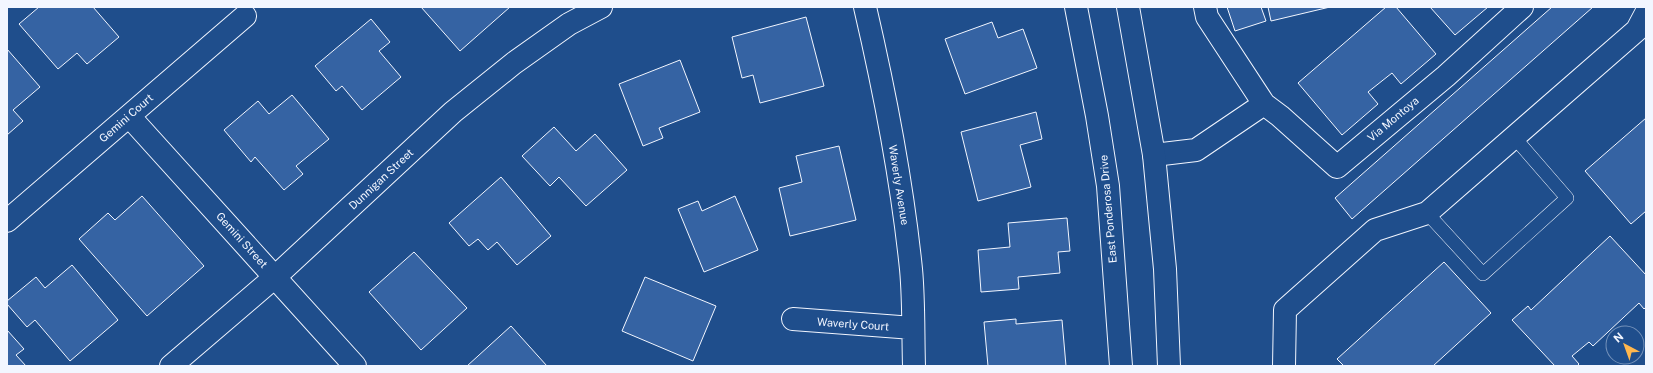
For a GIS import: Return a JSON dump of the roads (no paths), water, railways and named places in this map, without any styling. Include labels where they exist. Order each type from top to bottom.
[{"type":"street","name":"Dunnigan Street","points":[[171,366],[275,277],[453,112],[514,62],[570,24],[601,7]]},
{"type":"street","name":"Waverly Avenue","points":[[865,7],[876,53],[897,165],[911,270],[914,366]]},
{"type":"street","name":"East Ponderosa Drive","points":[[1076,7],[1097,116],[1108,186],[1120,366]]},
{"type":"street","points":[[1128,7],[1154,155],[1165,269],[1169,366]]},
{"type":"street","name":"Via Montoya","points":[[1205,7],[1207,17],[1264,104],[1280,116],[1337,168],[1373,136],[1446,76],[1522,7]]},
{"type":"street","points":[[1284,366],[1285,310],[1375,230],[1427,213],[1637,30],[1646,13]]},
{"type":"street","name":"Gemini Court","points":[[7,221],[245,16]]},
{"type":"street","points":[[1154,155],[1196,150],[1264,104]]},
{"type":"street","name":"Gemini Street","points":[[129,116],[355,366]]},
{"type":"street","name":"Waverly Court","points":[[793,319],[913,328]]},
{"type":"lane","points":[[1427,213],[1482,274],[1567,198],[1514,138]]}]
